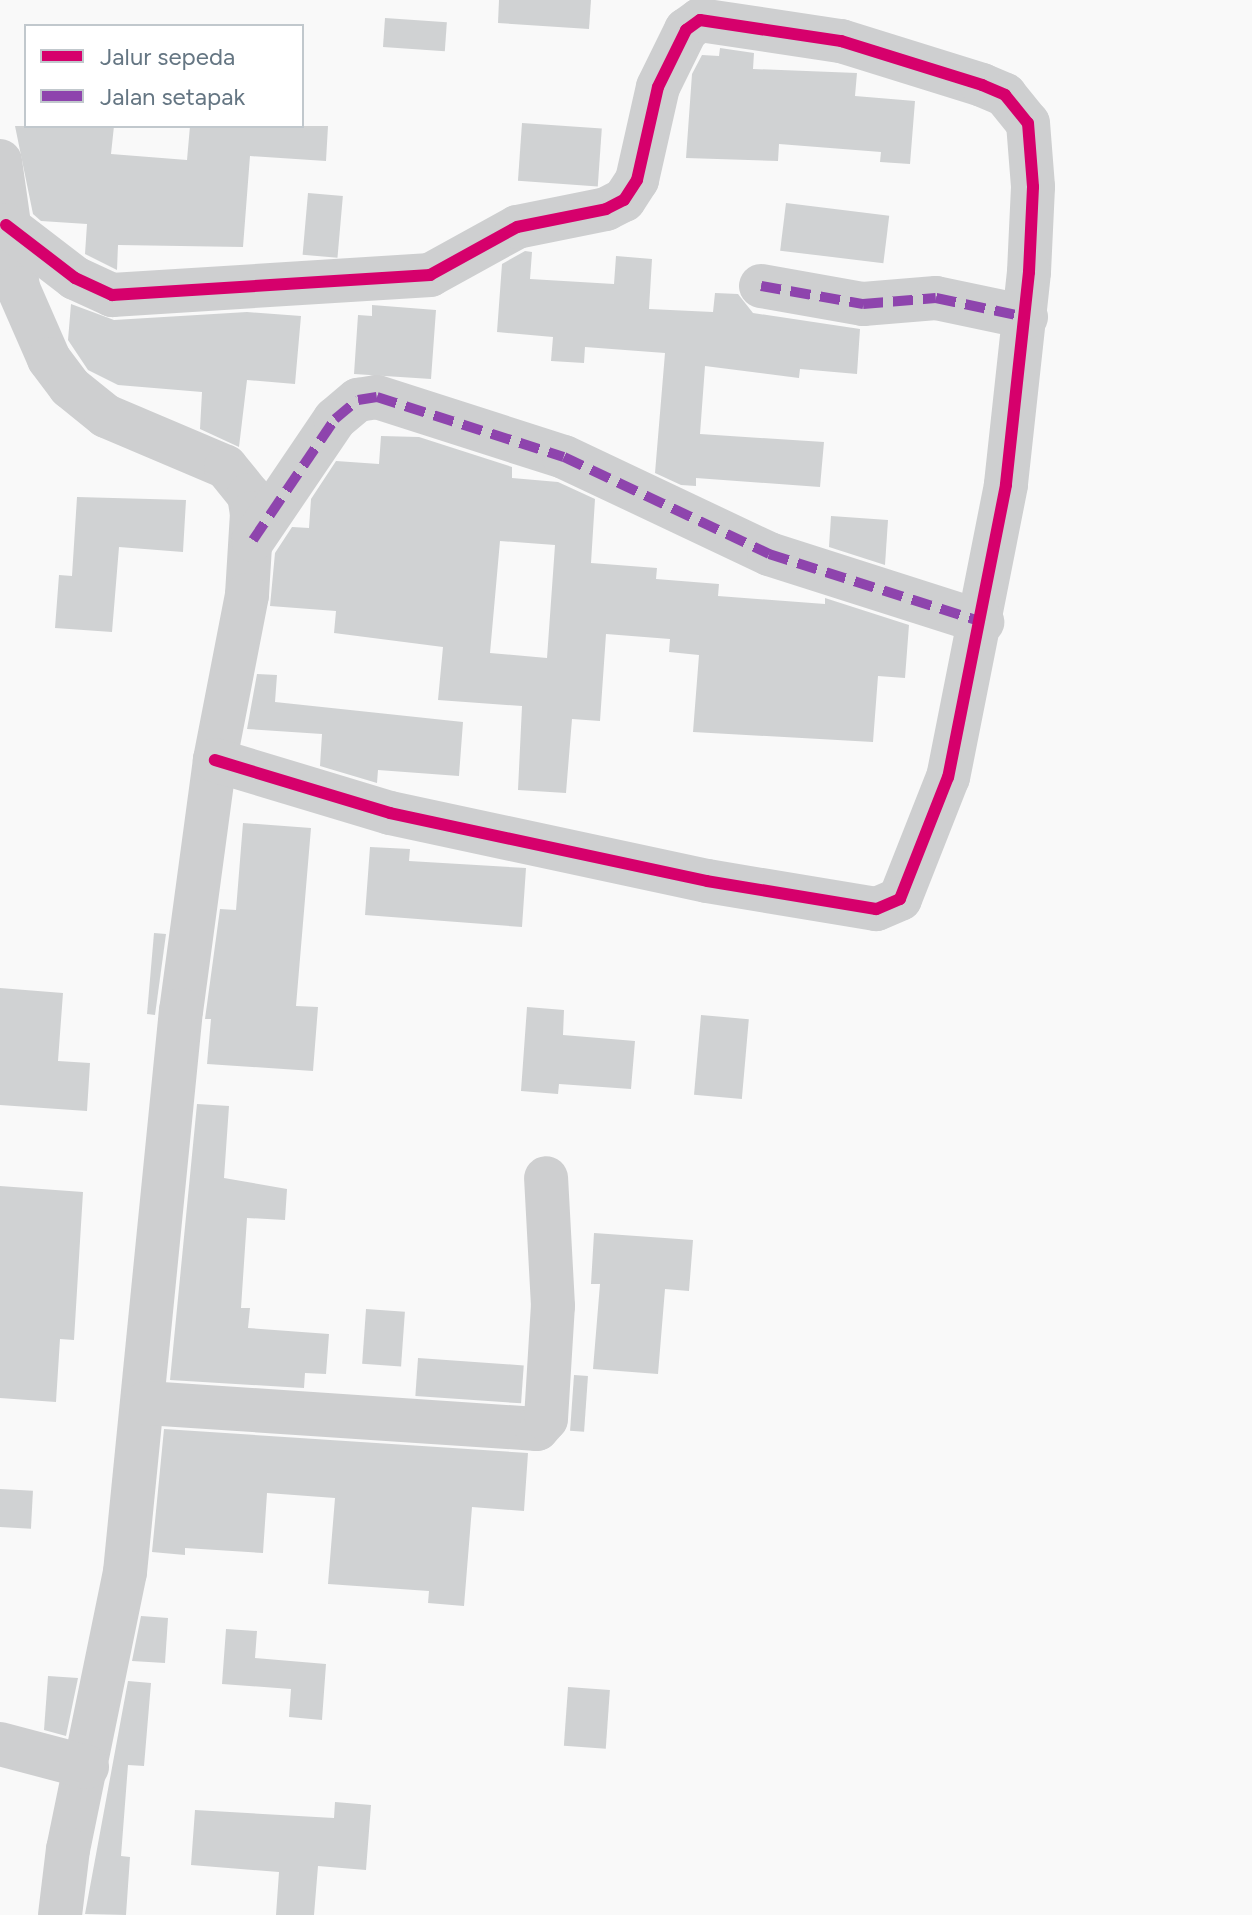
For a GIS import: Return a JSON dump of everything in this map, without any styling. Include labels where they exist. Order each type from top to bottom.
[{"type":"street","points":[[6,225],[75,278],[112,295],[430,275],[517,227],[606,209],[624,200],[637,180],[646,123],[674,49],[700,20],[841,41],[982,85],[1019,107],[1028,123],[1033,187],[1026,317],[982,622],[948,777],[908,886],[890,906],[876,909],[489,836],[215,760]]},
{"type":"street","points":[[0,161],[6,225],[28,321],[70,387],[138,433],[226,467],[249,495],[253,540],[215,760],[181,1010],[146,1403],[125,1572],[60,1915]]},
{"type":"street","points":[[761,286],[863,304],[936,298],[1026,317]]},
{"type":"street","points":[[253,540],[335,419],[358,400],[377,397],[564,457],[769,554],[982,622]]},
{"type":"street","points":[[146,1403],[537,1429],[546,1419],[553,1306],[546,1178]]},
{"type":"street","points":[[0,1744],[87,1767]]},
{"type":"building","points":[[499,0],[591,0],[589,29],[498,23]]},
{"type":"building","points":[[385,18],[447,22],[445,51],[383,47]]},
{"type":"building","points":[[720,48],[754,53],[753,69],[857,73],[855,96],[915,101],[910,164],[880,162],[881,152],[779,144],[778,161],[686,158],[692,74],[702,55],[719,56]]},
{"type":"building","points":[[522,123],[602,129],[598,186],[518,181]]},
{"type":"building","points":[[15,126],[114,128],[111,154],[187,160],[190,128],[328,126],[326,161],[250,156],[243,247],[118,245],[117,270],[85,254],[87,224],[41,221],[33,214]]},
{"type":"building","points":[[308,193],[343,196],[337,258],[303,255]]},
{"type":"building","points":[[786,203],[889,216],[883,263],[780,251]]},
{"type":"building","points":[[525,251],[532,252],[530,279],[614,284],[616,256],[652,259],[649,309],[713,312],[715,293],[738,294],[753,313],[860,329],[857,374],[800,369],[799,378],[705,366],[700,434],[824,442],[820,487],[696,478],[696,486],[681,485],[655,473],[665,353],[585,347],[584,363],[551,361],[553,337],[497,332],[502,264]]},
{"type":"building","points":[[71,304],[114,320],[247,312],[301,316],[295,384],[247,380],[239,447],[200,429],[202,392],[118,385],[88,370],[68,340]]},
{"type":"building","points":[[372,305],[436,310],[431,379],[354,374],[358,315],[372,316]]},
{"type":"building","points":[[381,436],[419,437],[512,467],[512,478],[558,482],[595,499],[591,563],[657,568],[656,579],[719,584],[718,596],[825,604],[825,598],[909,625],[905,678],[878,676],[873,742],[693,732],[699,655],[669,652],[670,639],[606,634],[600,721],[572,719],[566,793],[518,790],[522,706],[438,700],[443,647],[334,633],[336,611],[270,606],[275,553],[292,527],[309,528],[311,499],[336,461],[379,464]],"holes":[[[500,541],[555,545],[547,658],[490,653]]]},
{"type":"building","points":[[77,497],[186,500],[183,552],[119,547],[112,632],[55,628],[59,575],[72,576]]},
{"type":"building","points":[[831,516],[888,520],[885,565],[829,547]]},
{"type":"building","points":[[257,674],[277,675],[275,702],[463,722],[459,776],[378,770],[377,783],[320,766],[322,734],[247,729]]},
{"type":"building","points":[[243,823],[311,828],[296,1006],[318,1007],[313,1071],[207,1064],[211,1019],[205,1019],[220,909],[236,910]]},
{"type":"building","points":[[370,847],[410,849],[409,861],[526,868],[522,927],[365,915]]},
{"type":"building","points":[[154,933],[166,934],[155,1015],[147,1014]]},
{"type":"building","points":[[0,988],[63,993],[58,1061],[90,1063],[87,1111],[0,1105]]},
{"type":"building","points":[[527,1007],[564,1010],[563,1035],[635,1041],[631,1089],[559,1084],[558,1094],[521,1091]]},
{"type":"building","points":[[701,1015],[749,1019],[742,1099],[694,1095]]},
{"type":"building","points":[[197,1104],[229,1106],[224,1178],[287,1189],[285,1220],[247,1218],[241,1308],[250,1308],[248,1328],[329,1334],[326,1374],[305,1373],[304,1388],[170,1380]]},
{"type":"building","points":[[0,1186],[83,1192],[74,1340],[60,1339],[56,1402],[0,1398]]},
{"type":"building","points":[[594,1233],[693,1240],[689,1291],[665,1289],[658,1374],[593,1369],[600,1284],[591,1284]]},
{"type":"building","points":[[366,1309],[405,1312],[401,1367],[362,1364]]},
{"type":"building","points":[[418,1358],[524,1365],[521,1403],[415,1396]]},
{"type":"building","points":[[574,1375],[588,1376],[584,1432],[570,1431]]},
{"type":"building","points":[[164,1429],[528,1453],[524,1511],[472,1507],[464,1606],[428,1603],[429,1591],[328,1584],[335,1498],[267,1493],[263,1553],[185,1548],[185,1555],[152,1552]]},
{"type":"building","points":[[0,1489],[33,1491],[31,1529],[0,1527]]},
{"type":"building","points":[[141,1616],[168,1618],[165,1663],[132,1661]]},
{"type":"building","points":[[226,1629],[257,1631],[255,1658],[326,1664],[322,1720],[289,1717],[291,1689],[222,1684]]},
{"type":"building","points":[[48,1676],[78,1678],[66,1736],[44,1730]]},
{"type":"building","points":[[128,1681],[151,1683],[144,1766],[128,1765],[121,1856],[130,1857],[126,1915],[85,1914]]},
{"type":"building","points":[[568,1687],[610,1690],[606,1749],[564,1746]]},
{"type":"building","points":[[335,1802],[371,1805],[366,1870],[318,1866],[314,1915],[276,1915],[279,1872],[191,1865],[195,1810],[334,1818]]},
{"type":"marked path","points":[[761,286],[863,304],[936,298],[1026,317]]},
{"type":"marked path","points":[[253,540],[335,419],[358,400],[377,397],[564,457],[769,554],[982,622]]},
{"type":"cycle path","points":[[6,225],[75,278],[112,295],[430,275],[517,227],[606,209],[624,200],[637,180],[658,87],[686,30],[700,20],[841,41],[982,85],[1005,95],[1028,123],[1033,187],[1029,272],[1006,485],[948,777],[900,899],[876,909],[707,881],[390,813],[215,760]]}]
